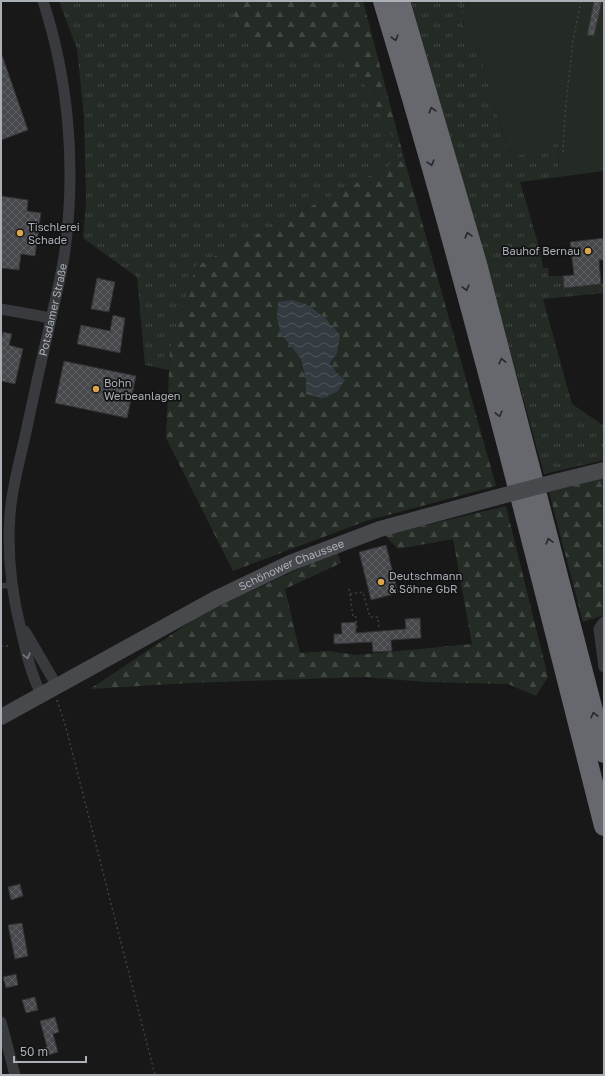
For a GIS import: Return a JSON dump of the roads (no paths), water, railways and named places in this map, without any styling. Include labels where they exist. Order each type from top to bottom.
[{"type":"highway","points":[[384,1],[439,190],[493,389],[604,826]]},
{"type":"highway","points":[[400,1],[477,264],[604,753]]},
{"type":"main road","name":"Schönower Chaussee","points":[[1,717],[51,693],[215,599],[290,563],[380,529],[604,470]]},
{"type":"street","name":"Potsdamer Straße","points":[[43,1],[54,38],[63,82],[70,154],[69,221],[58,289],[16,475],[10,513],[6,586],[18,618],[51,693]]},
{"type":"street","points":[[1,309],[51,318]]},
{"type":"street","name":"Potsdamer Straße","points":[[18,618],[29,664],[51,693]]},
{"type":"street","points":[[601,625],[604,667]]},
{"type":"street","points":[[1,1022],[15,1075]]},
{"type":"water","points":[[292,300],[308,305],[325,318],[340,335],[337,353],[330,363],[336,372],[345,380],[337,392],[322,398],[306,394],[306,381],[301,359],[281,334],[277,318],[278,302]]},
{"type":"place","name":"Tischlerei Schade","points":[[20,233]]},
{"type":"place","name":"Bauhof Bernau","points":[[588,251]]},
{"type":"place","name":"Bohn Werbeanlagen","points":[[96,389]]},
{"type":"place","name":"Deutschmann & Söhne GbR","points":[[381,582]]}]
